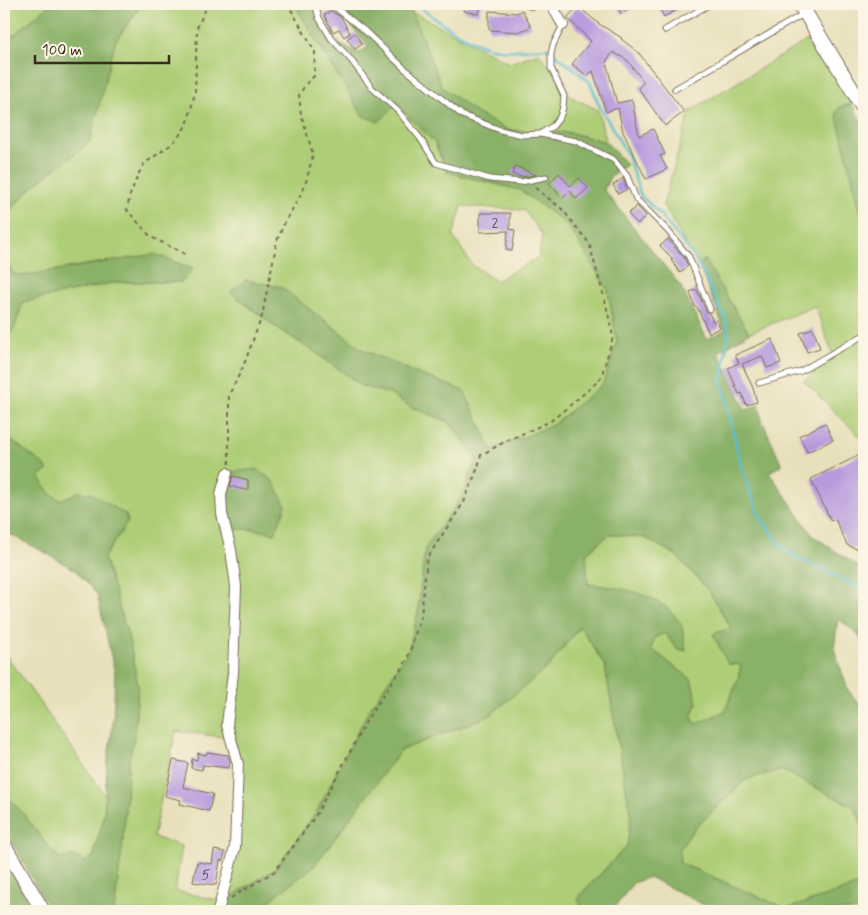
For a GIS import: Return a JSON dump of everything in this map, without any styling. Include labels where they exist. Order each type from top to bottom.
[{"type":"main road","points":[[802,8],[864,108]]},
{"type":"main road","points":[[4,845],[43,911]]},
{"type":"street","points":[[551,4],[563,25]]},
{"type":"street","points":[[220,905],[235,847],[238,764],[227,725],[234,673],[236,586],[231,550],[222,514],[221,494],[227,473]]},
{"type":"lane","points":[[314,4],[319,18],[331,38],[351,60],[372,88],[398,111],[420,138],[436,163],[490,179],[524,182],[546,177]]},
{"type":"lane","points":[[322,4],[335,7],[365,31],[404,69],[462,115],[500,130],[522,135],[540,134],[576,141],[614,160],[627,176],[636,199],[668,231],[689,257],[710,309]]},
{"type":"lane","points":[[666,30],[710,4]]},
{"type":"lane","points":[[675,89],[802,8]]},
{"type":"lane","points":[[540,134],[552,126],[560,117],[563,107],[564,96],[551,68],[551,54],[553,45],[563,25]]},
{"type":"lane","points":[[759,384],[800,370],[864,335]]},
{"type":"path","points":[[185,254],[151,237],[127,210],[130,195],[144,164],[172,143],[188,122],[195,92],[197,28],[208,4]]},
{"type":"path","points":[[227,473],[229,463],[229,395],[243,367],[262,316],[276,242],[307,179],[313,154],[301,114],[299,95],[314,76],[315,52],[288,4]]},
{"type":"path","points":[[220,905],[275,871],[316,815],[368,718],[407,660],[422,616],[427,558],[464,502],[481,455],[506,441],[552,421],[601,378],[613,337],[589,243],[562,209],[540,190],[524,182]]},
{"type":"green space","points":[[4,4],[51,4],[4,43]]},
{"type":"green space","points":[[51,4],[142,4],[115,42],[90,142],[31,188],[4,217],[4,43]]},
{"type":"green space","points":[[142,4],[294,4],[363,116],[396,104],[435,143],[447,172],[520,190],[568,225],[608,290],[617,342],[603,384],[553,425],[491,450],[464,391],[361,349],[320,316],[231,293],[276,327],[362,386],[388,393],[411,407],[448,421],[477,457],[465,492],[425,549],[418,612],[409,650],[369,710],[316,813],[275,869],[223,902],[220,911],[114,911],[123,840],[128,767],[135,730],[138,686],[130,643],[104,557],[128,522],[126,515],[79,492],[60,500],[49,494],[39,476],[48,470],[4,435],[4,340],[14,329],[23,302],[117,282],[182,282],[108,261],[22,276],[12,273],[5,259],[4,217],[31,188],[102,91],[115,42]],"holes":[[[462,206],[524,210],[542,235],[539,257],[496,281],[472,265],[453,236]],[[221,494],[275,533],[253,529],[226,529]],[[176,731],[231,738],[238,758],[243,793],[237,847],[223,901],[175,891],[182,846],[153,837]]]},
{"type":"green space","points":[[294,4],[309,4],[319,15],[336,41],[359,53],[368,47],[334,4],[408,4],[442,87],[476,113],[508,130],[571,133],[606,142],[627,165],[610,177],[604,190],[681,287],[707,339],[725,330],[699,267],[704,259],[749,333],[718,352],[746,410],[759,404],[762,420],[782,465],[769,472],[813,536],[861,568],[864,573],[864,646],[860,637],[838,618],[834,649],[848,690],[864,710],[864,828],[854,807],[781,770],[745,780],[694,829],[679,850],[680,863],[787,909],[859,885],[860,911],[716,911],[649,877],[633,883],[612,911],[583,911],[578,898],[627,846],[631,817],[605,666],[580,626],[549,666],[489,716],[401,750],[314,866],[265,904],[269,911],[220,911],[223,902],[275,869],[316,813],[369,710],[409,650],[418,612],[425,549],[465,492],[477,457],[448,421],[411,407],[388,393],[362,386],[276,327],[230,292],[246,280],[281,287],[361,349],[464,391],[492,450],[553,425],[603,384],[617,342],[608,290],[568,225],[520,190],[447,172],[435,143],[396,104],[379,122],[363,116]],"holes":[[[610,534],[645,538],[676,555],[709,591],[731,628],[713,634],[728,664],[741,665],[738,680],[725,711],[696,724],[691,716],[697,704],[691,679],[651,649],[655,637],[665,633],[676,648],[686,651],[681,625],[673,614],[663,605],[640,594],[614,587],[588,584],[586,553]]]},
{"type":"green space","points":[[411,11],[509,63],[539,53],[571,97],[598,110],[606,142],[571,133],[507,130],[476,113],[442,87]]},
{"type":"green space","points":[[811,38],[852,104],[840,108],[864,226],[864,444],[861,438],[804,381],[834,358],[815,306],[749,333],[704,260],[699,267],[663,205],[690,111]]},
{"type":"green space","points":[[852,104],[864,126],[864,226],[836,113],[840,107]]},
{"type":"green space","points":[[4,239],[5,259],[12,273],[22,276],[155,254],[193,269],[182,282],[117,282],[23,302],[14,329],[4,340]]},
{"type":"green space","points":[[4,435],[42,463],[48,470],[39,476],[50,494],[60,500],[79,492],[91,493],[126,515],[128,522],[104,557],[130,643],[138,686],[135,730],[128,767],[123,840],[114,911],[50,911],[4,828],[4,795],[19,808],[60,859],[73,855],[84,862],[93,857],[104,817],[107,765],[113,723],[115,673],[97,594],[75,570],[4,531]]},
{"type":"green space","points":[[257,469],[273,481],[286,506],[275,533],[253,529],[226,530],[222,514],[230,472]]},
{"type":"green space","points":[[610,534],[645,538],[676,555],[709,591],[731,628],[714,634],[741,664],[738,680],[725,711],[696,725],[691,716],[697,704],[691,679],[651,649],[655,637],[665,633],[676,648],[685,651],[616,588],[588,584],[586,553]]},
{"type":"green space","points":[[580,626],[605,666],[631,817],[627,846],[578,897],[583,911],[269,911],[265,904],[314,866],[401,750],[489,716],[549,666]]},
{"type":"green space","points":[[4,652],[105,795],[104,817],[93,857],[84,862],[60,859],[47,846],[12,801],[4,795]]},
{"type":"green space","points":[[782,770],[854,807],[864,828],[864,911],[860,911],[858,886],[787,909],[680,863],[679,850],[694,829],[746,779]]},
{"type":"green space","points":[[4,858],[34,911],[4,911]]},
{"type":"building","points":[[466,4],[481,4],[479,14],[464,11]]},
{"type":"building","points":[[616,4],[640,4],[621,14]]},
{"type":"building","points":[[657,4],[688,4],[664,17]]},
{"type":"building","points":[[578,6],[599,24],[622,38],[638,52],[684,112],[665,126],[639,89],[644,82],[627,60],[613,52],[606,62],[617,103],[632,100],[639,136],[653,129],[665,154],[660,156],[667,169],[646,179],[623,132],[618,108],[606,112],[593,71],[587,76],[572,64],[591,41],[567,18]]},
{"type":"building","points":[[522,10],[531,27],[518,32],[489,30],[489,11],[517,13]]},
{"type":"building","points":[[331,11],[341,17],[350,33],[344,37],[339,29],[333,32],[324,15]]},
{"type":"building","points":[[355,33],[362,44],[355,49],[347,39]]},
{"type":"building","points":[[515,166],[536,175],[522,177],[512,174]]},
{"type":"building","points":[[559,173],[570,186],[579,178],[588,188],[576,199],[570,191],[562,198],[549,183]]},
{"type":"building","points":[[623,178],[627,189],[618,194],[613,185]]},
{"type":"building","points":[[637,206],[646,216],[638,224],[628,214]]},
{"type":"building","points":[[480,213],[510,213],[510,229],[515,230],[512,251],[506,250],[508,231],[480,232]]},
{"type":"building","points":[[668,239],[685,259],[688,266],[680,273],[671,260],[673,259],[660,246]]},
{"type":"building","points":[[697,290],[713,322],[717,320],[720,328],[709,333],[697,307],[695,307],[690,292]]},
{"type":"building","points":[[813,328],[820,348],[807,352],[800,333]]},
{"type":"building","points":[[772,339],[781,363],[767,368],[762,356],[742,364],[757,402],[746,405],[742,393],[739,394],[728,368],[739,363],[735,355]]},
{"type":"building","points":[[825,423],[833,440],[807,452],[799,436]]},
{"type":"building","points":[[862,454],[864,458],[864,552],[847,545],[835,519],[831,521],[811,479]]},
{"type":"building","points":[[233,476],[248,480],[248,490],[230,486]]},
{"type":"building","points":[[207,752],[228,755],[229,768],[203,765],[202,770],[191,768],[192,759],[197,760],[198,753],[206,755]]},
{"type":"building","points":[[173,760],[188,763],[183,787],[213,794],[209,811],[180,804],[181,800],[165,796]]},
{"type":"building","points":[[214,850],[225,852],[223,861],[220,860],[216,885],[193,882],[197,862],[212,864]]},
{"type":"waterway","points":[[416,4],[456,32],[489,47],[501,50],[548,48],[590,82],[599,105],[627,154],[641,196],[659,213],[696,259],[726,320],[728,336],[722,382],[742,470],[760,517],[787,553],[859,587],[864,596]]}]
